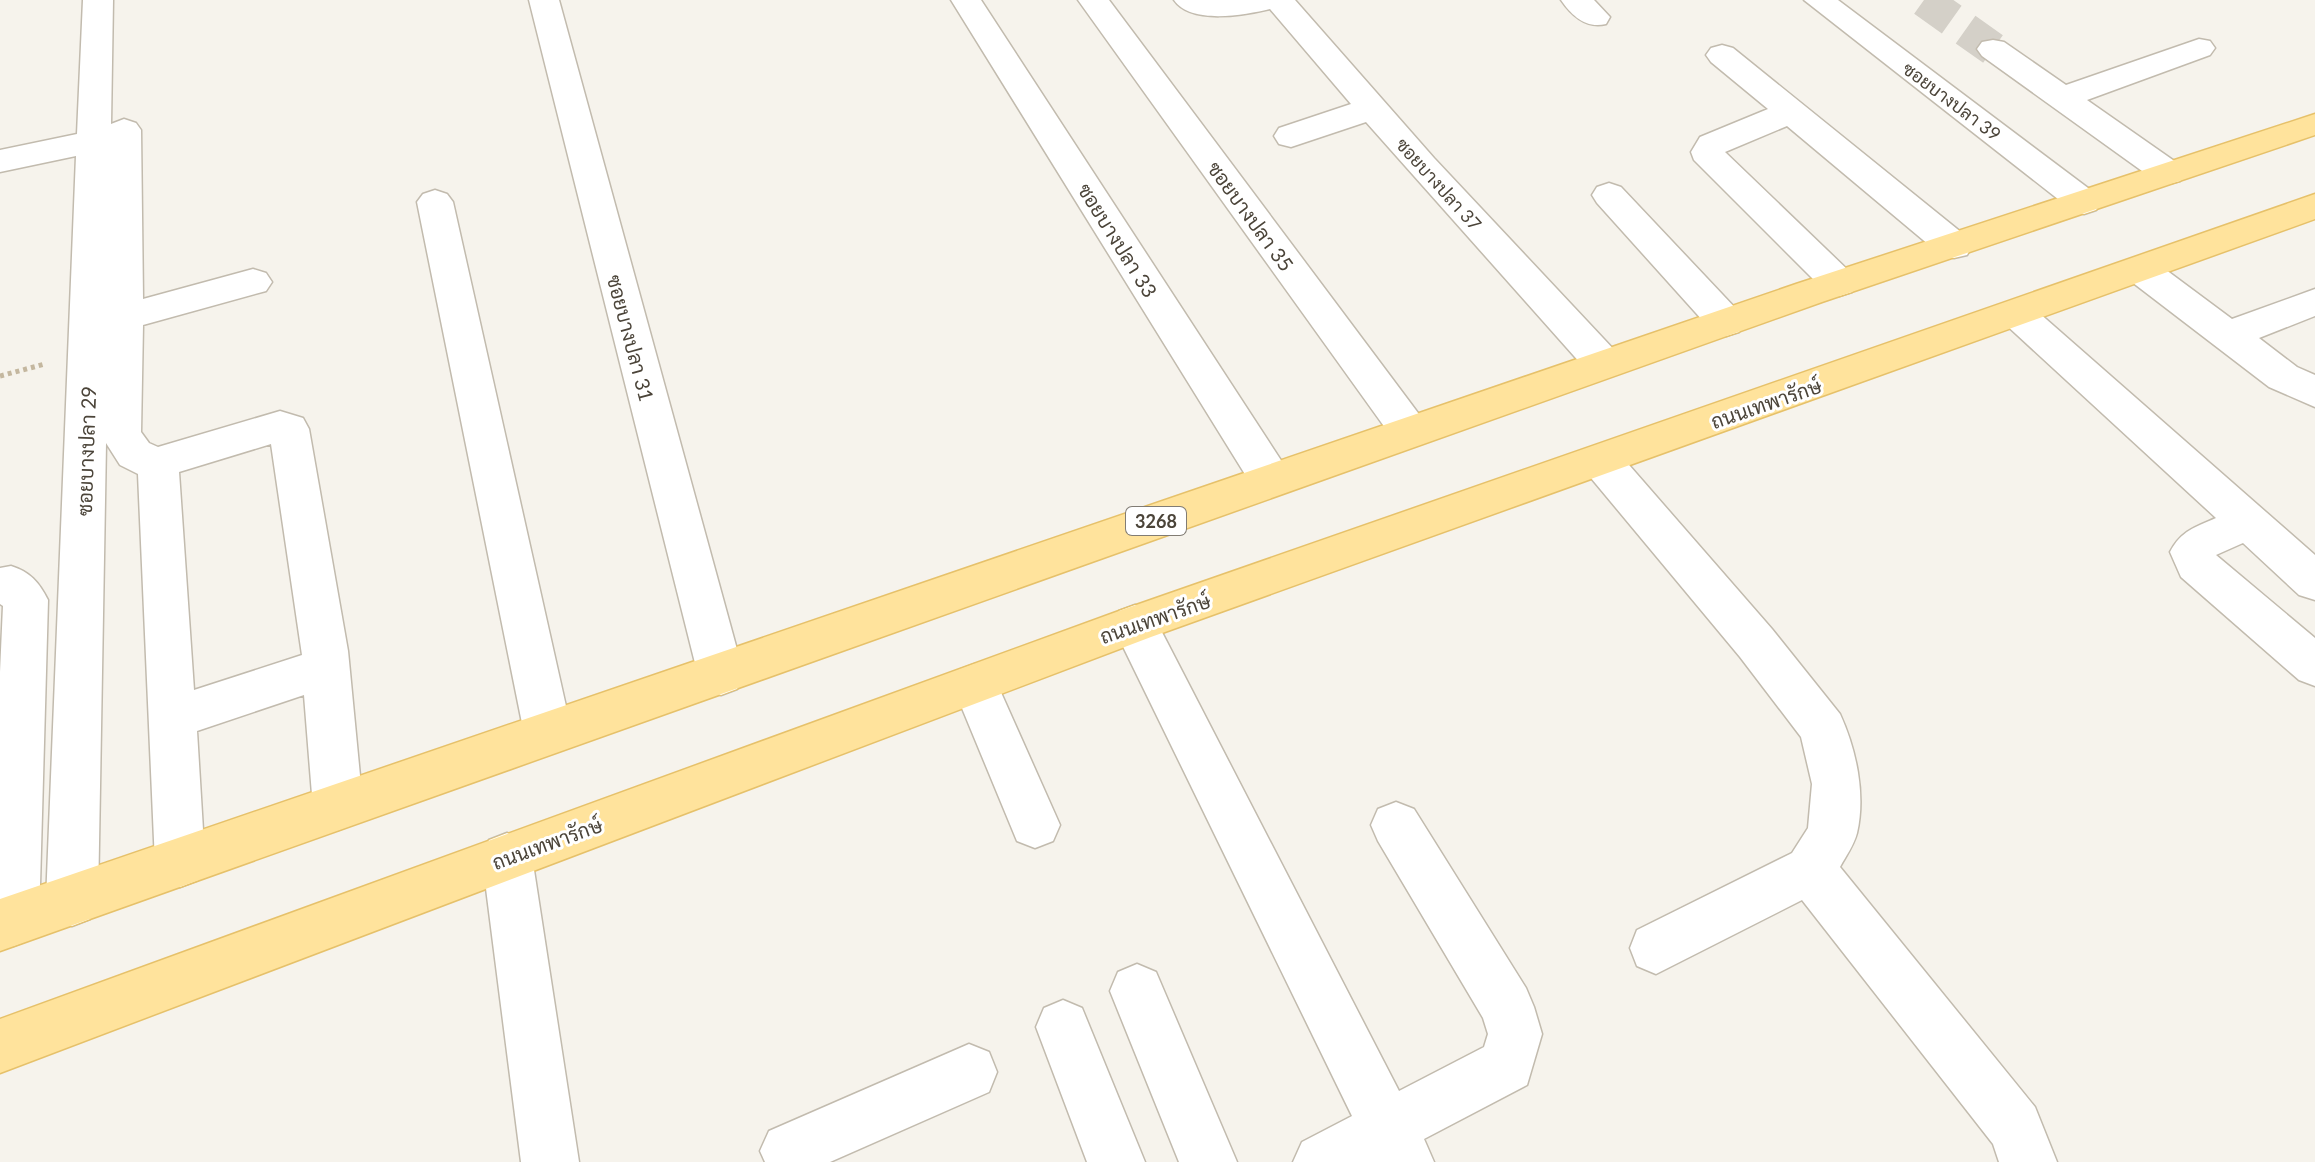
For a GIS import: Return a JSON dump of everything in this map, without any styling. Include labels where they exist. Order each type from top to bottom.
[{"type":"main road","name":"3268","points":[[6,923],[1604,364],[2315,124]]},
{"type":"main road","name":"ถนนเทพารักษ์","points":[[0,1046],[1135,624],[2315,206]]},
{"type":"street","name":"ซอยบางปลา 29","points":[[72,901],[98,0]]},
{"type":"street","points":[[124,0],[121,432],[128,450],[139,460],[158,463],[280,426],[289,429],[325,668],[338,807]]},
{"type":"street","name":"ซอยบางปลา 31","points":[[544,0],[721,675]]},
{"type":"street","name":"ซอยบางปลา 33","points":[[966,0],[1271,480]]},
{"type":"street","name":"ซอยบางปลา 35","points":[[1093,0],[1410,432]]},
{"type":"street","points":[[1189,0],[1206,8],[1246,6],[1269,0]]},
{"type":"street","name":"ซอยบางปลา 37","points":[[1279,0],[1372,108],[1604,364]]},
{"type":"street","name":"ซอยบางปลา 39","points":[[1819,0],[2084,202]]},
{"type":"street","points":[[2062,98],[2199,48]]},
{"type":"street","points":[[1993,49],[2168,173]]},
{"type":"street","points":[[1722,55],[1954,246]]},
{"type":"street","points":[[1291,136],[1372,108]]},
{"type":"street","points":[[1790,112],[1712,145],[1708,152],[1711,160],[1839,283]]},
{"type":"street","points":[[0,161],[95,141]]},
{"type":"street","points":[[1609,195],[1726,322]]},
{"type":"street","points":[[435,202],[548,733]]},
{"type":"street","points":[[2141,270],[2283,377],[2315,392]]},
{"type":"street","points":[[124,317],[253,282]]},
{"type":"street","points":[[2226,336],[2315,302]]},
{"type":"street","points":[[2017,314],[2315,582]]},
{"type":"street","points":[[1601,461],[1756,643],[1823,729],[1836,784],[1832,833],[1810,870],[1656,948]]},
{"type":"street","points":[[158,463],[180,863]]},
{"type":"street","points":[[2247,523],[2201,543],[2192,552],[2196,564],[2315,666]]},
{"type":"street","points":[[0,586],[11,584],[26,600],[6,923]]},
{"type":"street","points":[[1135,624],[1396,1144]]},
{"type":"street","points":[[173,718],[325,668]]},
{"type":"street","points":[[975,684],[1035,825]]},
{"type":"street","points":[[1322,1162],[1396,1144],[1507,1065],[1515,1034],[1507,1007],[1396,825]]},
{"type":"street","points":[[507,857],[550,1162]]},
{"type":"street","points":[[1810,870],[2015,1127],[2028,1162]]},
{"type":"street","points":[[1137,991],[1208,1162]]},
{"type":"street","points":[[1063,1027],[1116,1162]]},
{"type":"street","points":[[782,1158],[969,1072]]},
{"type":"tunnel","points":[[1924,0],[1993,49]]}]
